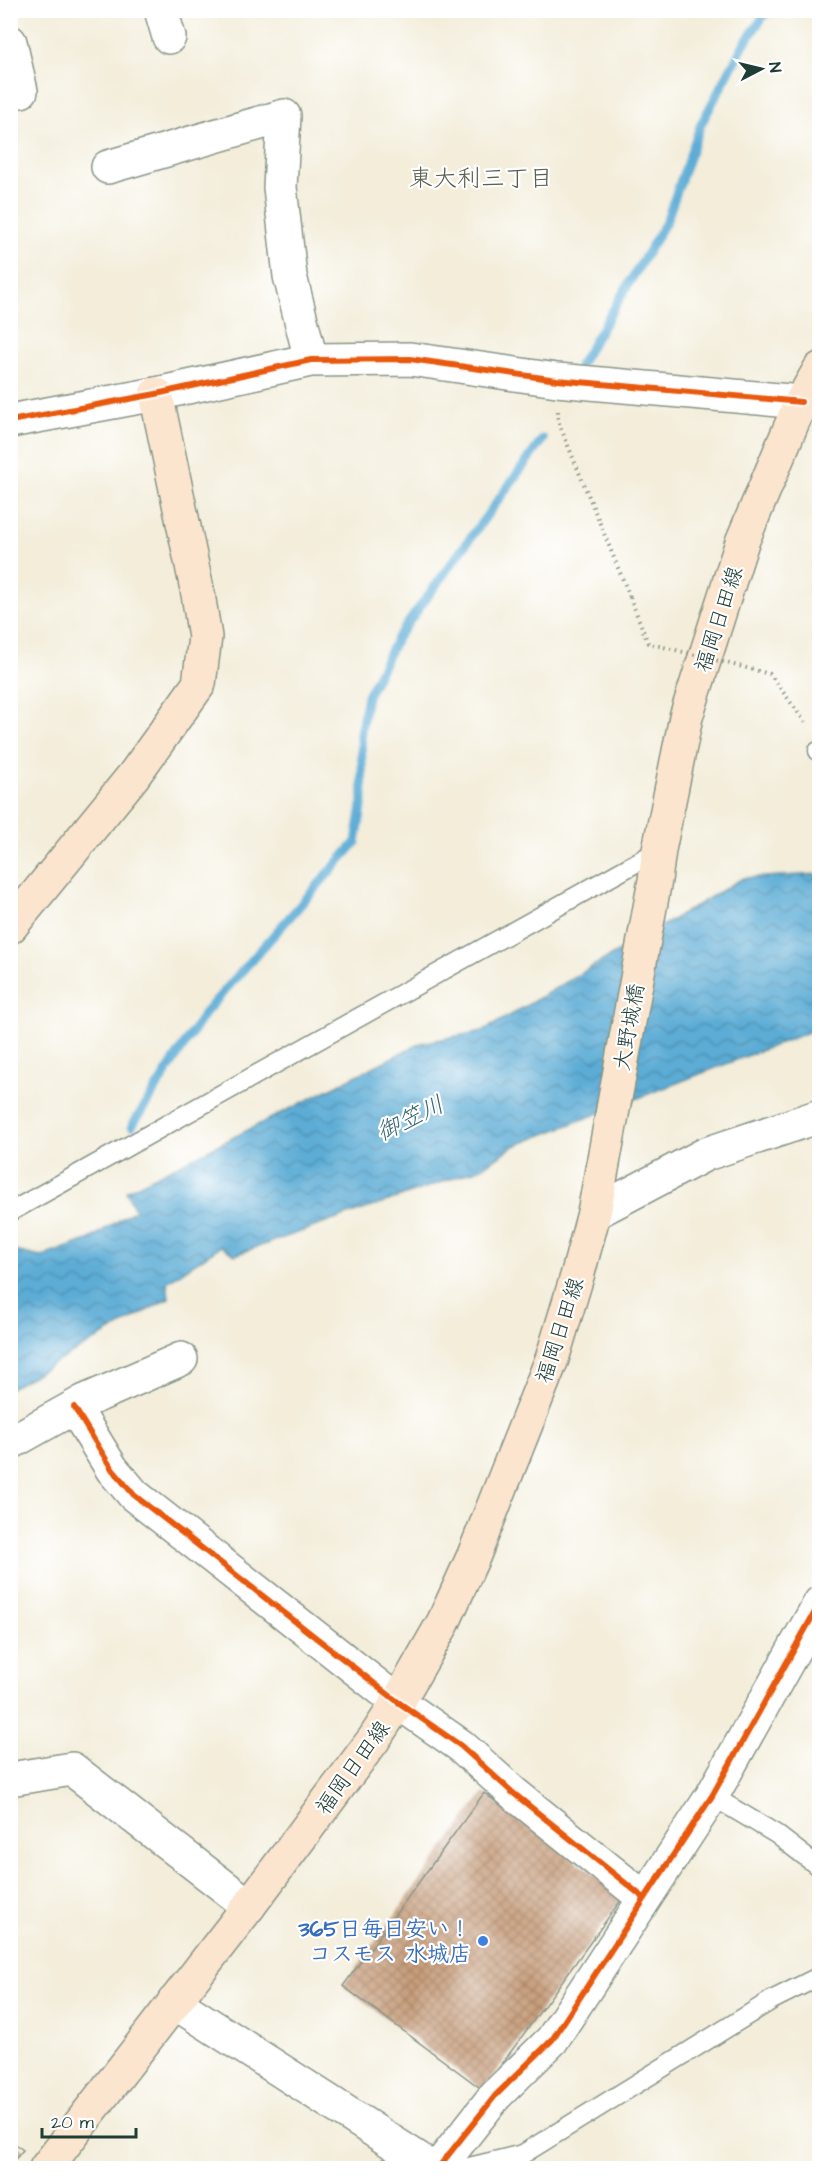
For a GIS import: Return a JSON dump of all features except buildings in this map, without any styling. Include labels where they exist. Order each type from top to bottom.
[{"type":"main road","name":"福岡日田線","points":[[657,865],[686,717],[742,542],[801,402],[819,369]]},
{"type":"main road","points":[[10,927],[134,775],[199,684],[205,637],[156,394]]},
{"type":"main road","name":"大野城橋","points":[[601,1173],[657,865]]},
{"type":"main road","name":"福岡日田線","points":[[46,2169],[249,1906],[374,1739],[443,1623],[479,1544],[552,1359],[594,1213],[601,1173]]},
{"type":"street","points":[[10,42],[21,91]]},
{"type":"street","points":[[108,167],[284,116],[280,187],[290,276],[311,360]]},
{"type":"street","points":[[10,421],[156,394],[311,360],[410,359],[557,380],[801,402]]},
{"type":"street","points":[[594,1213],[706,1154],[819,1116]]},
{"type":"street","points":[[10,1443],[85,1401],[181,1359]]},
{"type":"street","points":[[74,1407],[112,1469],[134,1494],[398,1702],[460,1746],[512,1792],[644,1898]]},
{"type":"street","points":[[438,2169],[495,2097],[552,2040],[712,1796],[819,1603]]},
{"type":"street","points":[[10,1779],[72,1769],[249,1906]]},
{"type":"street","points":[[174,2002],[420,2160],[425,2169]]},
{"type":"lane","points":[[10,1212],[657,865]]},
{"type":"lane","points":[[712,1796],[776,1834],[819,1868]]},
{"type":"lane","points":[[465,2169],[523,2154],[771,2000],[819,1976]]},
{"type":"path","points":[[557,380],[558,421],[648,643],[770,674],[805,722]]},
{"type":"water","name":"御笠川","points":[[819,874],[819,1028],[514,1146],[479,1169],[235,1255],[221,1246],[167,1282],[169,1298],[11,1388],[10,1253],[15,1251],[41,1257],[90,1239],[135,1210],[126,1191],[421,1043],[483,1031],[743,878]]},
{"type":"waterway","points":[[579,366],[666,222],[701,124],[744,44],[768,10]]},
{"type":"waterway","points":[[132,1126],[204,1014],[356,842],[363,800],[361,730],[367,696],[397,638],[543,439]]},
{"type":"cycle path","points":[[10,421],[156,394],[311,360],[410,359],[557,380],[801,402]]},
{"type":"cycle path","points":[[74,1407],[112,1469],[134,1495],[398,1702],[461,1746],[512,1792],[644,1898]]},
{"type":"cycle path","points":[[438,2168],[495,2096],[552,2040],[712,1796],[820,1603]]},
{"type":"place","name":"365日毎日安い！ コスモス 水城店","points":[[483,1941]]},
{"type":"district","name":"東大利三丁目","points":[[481,178]]}]
